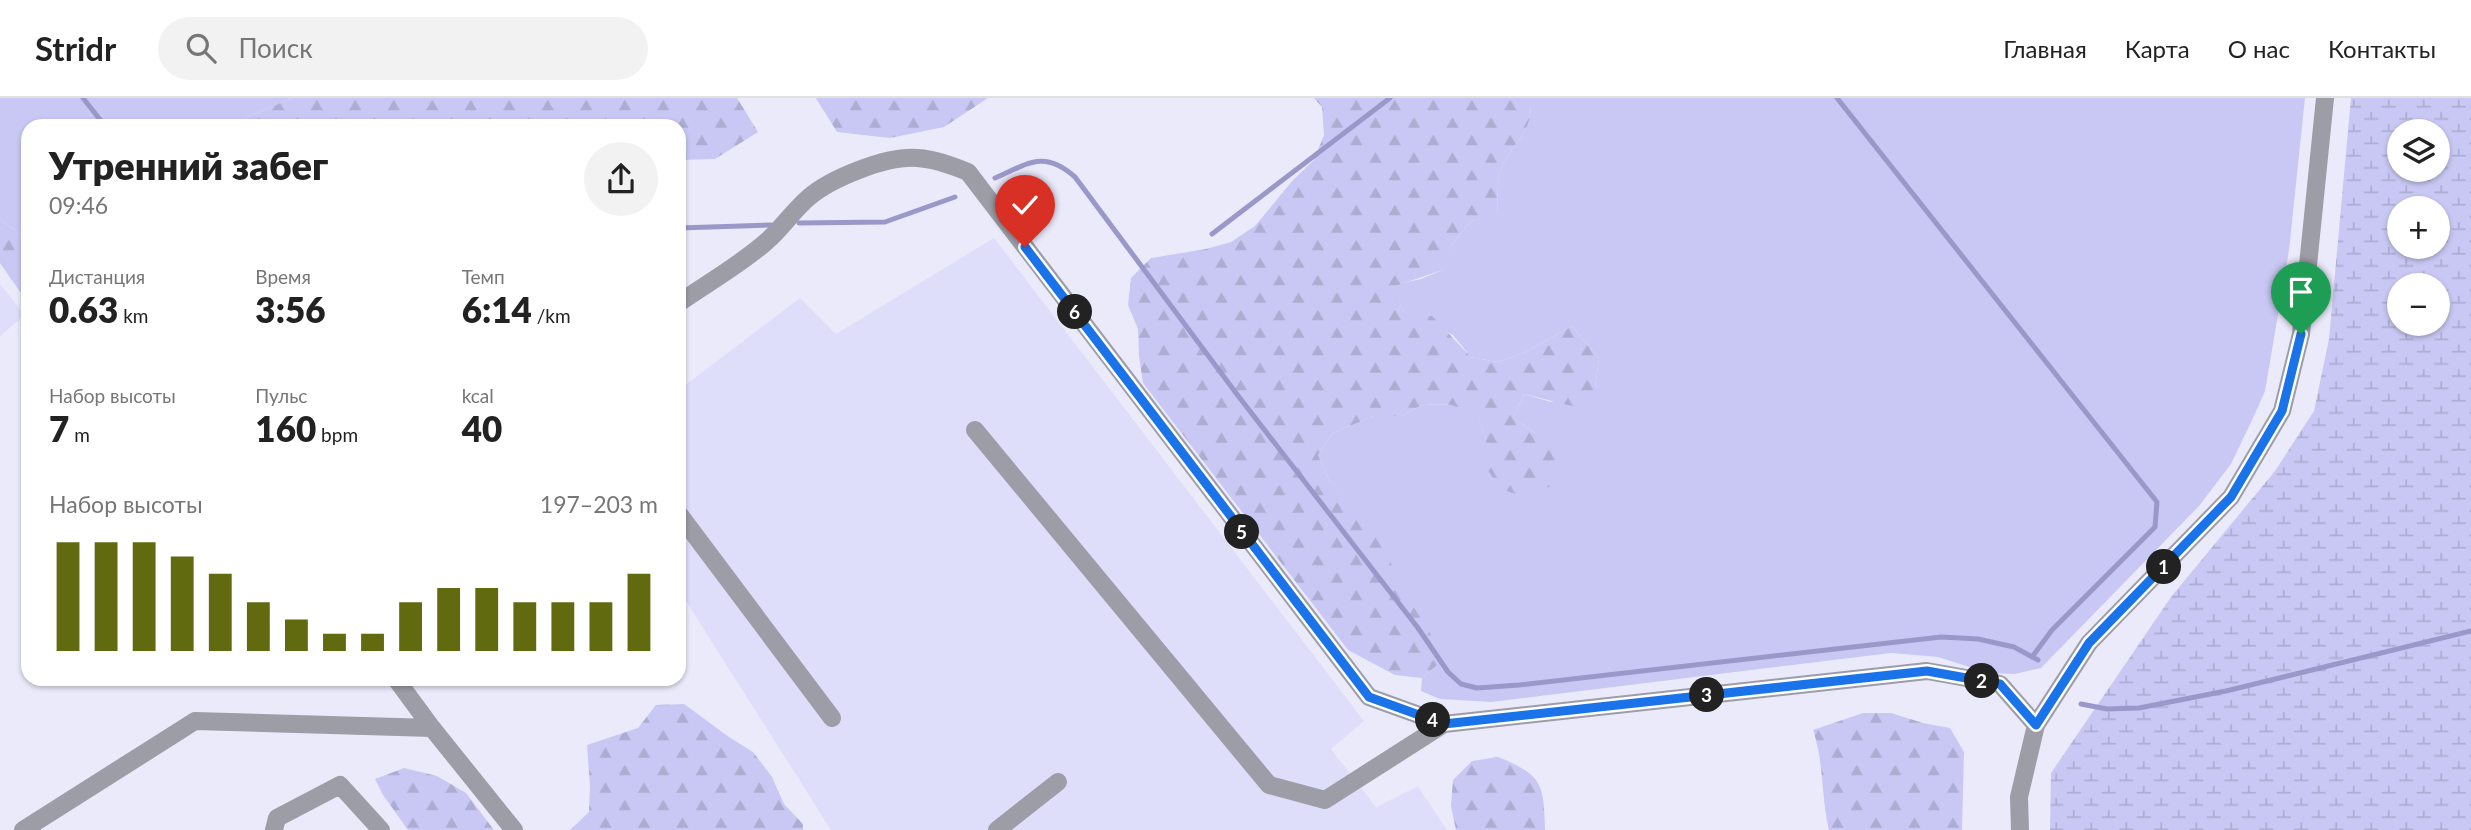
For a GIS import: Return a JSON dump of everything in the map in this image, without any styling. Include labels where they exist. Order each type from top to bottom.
[{"type":"street","points":[[2020,830],[2019,797],[2036,725],[2089,643],[2231,497],[2282,411],[2301,334],[2325,98]]},
{"type":"street","points":[[686,298],[766,242],[808,198],[833,181],[860,169],[914,158],[943,162],[968,172],[1369,697],[1444,724],[1927,671],[2000,684],[2036,725]]},
{"type":"street","points":[[975,430],[1269,785],[1325,800],[1444,724]]},
{"type":"street","points":[[686,523],[832,718]]},
{"type":"street","points":[[401,686],[514,830]]},
{"type":"street","points":[[23,830],[195,721],[432,728]]},
{"type":"street","points":[[997,830],[1058,782]]},
{"type":"street","points":[[274,830],[277,818],[340,785],[381,830]]},
{"type":"shaded area","points":[[994,238],[1364,721],[1331,749],[1376,807],[1418,786],[1447,830],[831,830],[686,601],[686,385],[800,298],[836,334]]},
{"type":"shaded area","points":[[0,284],[21,310],[21,318],[0,336]]},
{"type":"green space","points":[[0,98],[292,98],[243,119],[21,119],[21,235],[0,219]]},
{"type":"green space","points":[[292,98],[737,98],[758,132],[715,159],[686,160],[686,119],[243,119]]},
{"type":"green space","points":[[816,98],[988,98],[944,127],[890,138],[837,132]]},
{"type":"green space","points":[[1314,98],[1531,98],[1527,127],[1501,168],[1497,217],[1471,221],[1453,243],[1446,269],[1395,286],[1403,312],[1432,316],[1471,357],[1497,362],[1524,353],[1572,326],[1599,359],[1595,388],[1576,407],[1524,394],[1513,418],[1535,433],[1555,457],[1551,486],[1526,497],[1500,489],[1486,467],[1486,439],[1477,414],[1451,405],[1424,404],[1401,416],[1374,416],[1333,433],[1318,455],[1329,480],[1367,520],[1443,660],[1422,678],[1395,675],[1348,650],[1143,383],[1138,329],[1128,305],[1131,278],[1151,258],[1231,242],[1255,226],[1293,180],[1314,160],[1324,135],[1322,107]]},
{"type":"green space","points":[[1531,98],[2305,98],[2289,250],[2265,391],[2231,464],[2199,506],[2041,668],[2015,674],[1988,673],[1938,657],[1891,653],[1491,702],[1440,699],[1421,691],[1422,678],[1443,660],[1347,500],[1329,480],[1318,455],[1333,433],[1374,416],[1401,416],[1424,404],[1451,405],[1477,413],[1486,439],[1486,467],[1535,433],[1513,418],[1524,394],[1551,402],[1595,388],[1599,359],[1572,326],[1524,353],[1497,362],[1471,357],[1453,335],[1403,312],[1394,285],[1421,279],[1445,269],[1453,243],[1471,221],[1497,216],[1501,168],[1527,127]]},
{"type":"green space","points":[[2351,98],[2471,98],[2471,830],[2050,830],[2051,773],[2171,597],[2275,471],[2314,411],[2329,339]]},
{"type":"green space","points":[[0,219],[21,235],[21,293],[0,263]]},
{"type":"green space","points":[[684,704],[753,752],[772,777],[784,804],[803,824],[803,830],[570,830],[589,812],[587,745],[638,728],[656,705]]},
{"type":"green space","points":[[1863,713],[1891,713],[1950,728],[1964,752],[1962,830],[1829,830],[1819,754],[1813,730]]},
{"type":"green space","points":[[1498,757],[1524,769],[1538,783],[1543,801],[1545,830],[1456,830],[1451,806],[1453,780],[1472,761]]},
{"type":"green space","points":[[404,768],[437,776],[466,793],[494,830],[408,830],[375,779]]},
{"type":"waterway","points":[[83,98],[100,119]]},
{"type":"waterway","points":[[1212,234],[1390,98]]},
{"type":"waterway","points":[[1837,98],[2157,502],[2155,527],[2052,630],[2032,657]]},
{"type":"waterway","points":[[995,178],[1027,164],[1045,161],[1075,177],[1239,397],[1418,628],[1448,672],[1461,684],[1477,688],[1519,685],[1941,637],[1978,639],[2014,647],[2038,660]]},
{"type":"waterway","points":[[799,223],[885,222],[955,197]]},
{"type":"waterway","points":[[686,228],[771,225]]},
{"type":"waterway","points":[[2081,704],[2107,709],[2139,708],[2226,691],[2471,631]]},
{"type":"route","points":[[1025,247],[1369,697],[1444,724],[1927,671],[2000,684],[2036,725],[2089,643],[2231,497],[2282,411],[2301,334]]}]
